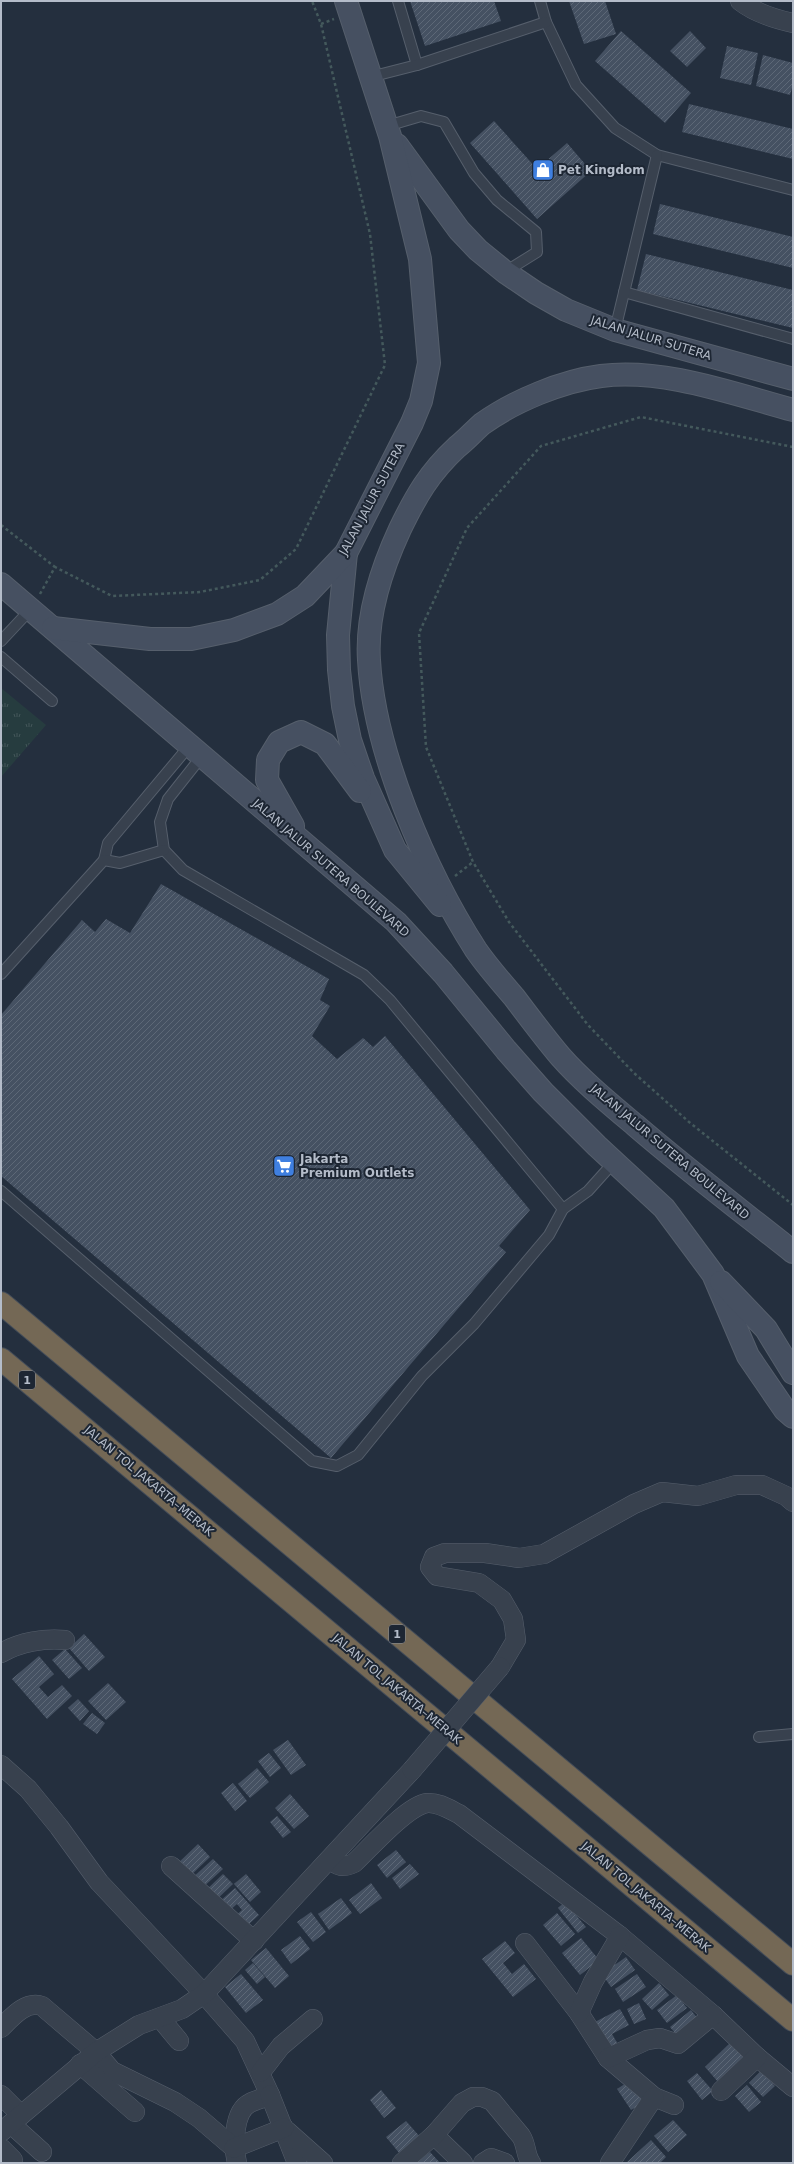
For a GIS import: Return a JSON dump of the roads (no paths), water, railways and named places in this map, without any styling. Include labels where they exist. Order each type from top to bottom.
[{"type":"highway","name":"1","points":[[1,1303],[793,1964]]},
{"type":"highway","name":"JALAN TOL JAKARTA–MERAK","points":[[1,1359],[793,2020]]},
{"type":"main road","name":"JALAN JALUR SUTERA","points":[[54,628],[150,639],[191,639],[234,630],[277,614],[305,596],[346,553],[412,423],[422,401],[429,363],[420,259],[389,131],[346,1]]},
{"type":"main road","name":"JALAN JALUR SUTERA","points":[[389,131],[459,230],[478,250],[505,272],[566,310],[615,330],[793,380]]},
{"type":"main road","name":"JALAN JALUR SUTERA BOULEVARD","points":[[793,410],[697,383],[630,375],[601,376],[554,388],[526,400],[483,424],[441,462],[417,493],[384,563],[372,614],[368,657],[373,699],[385,750],[401,797],[440,888],[477,952],[561,1057],[595,1091],[682,1165],[793,1252]]},
{"type":"main road","points":[[346,553],[338,635],[339,670],[343,706],[350,740],[363,778],[395,850]]},
{"type":"main road","name":"JALAN JALUR SUTERA BOULEVARD","points":[[1,584],[396,922],[443,973],[506,1050],[543,1092],[614,1162],[664,1208],[713,1274],[748,1356],[785,1410],[793,1417]]},
{"type":"main road","points":[[327,862],[294,829],[267,780],[268,760],[279,742],[301,732],[325,744],[353,780],[395,850],[477,952]]},
{"type":"main road","points":[[713,1274],[766,1329],[793,1373]]},
{"type":"street","points":[[740,1],[748,7],[777,20],[793,23]]},
{"type":"street","points":[[11,2124],[96,2052],[139,2025],[182,2009],[204,1994],[412,1770],[500,1667],[516,1640],[513,1619],[502,1600],[479,1583],[437,1576],[430,1567],[434,1557],[445,1552],[485,1553],[518,1558],[544,1554],[634,1504],[662,1492],[698,1496],[736,1485],[762,1485],[786,1496],[793,1502]]},
{"type":"street","points":[[1,1652],[10,1648],[49,1638],[65,1640]]},
{"type":"street","points":[[1,1765],[28,1789],[99,1882],[245,2040],[261,2072],[297,2163]]},
{"type":"street","points":[[330,1859],[337,1866],[345,1867],[354,1863],[413,1808],[428,1803],[442,1805],[459,1814],[620,1936],[793,2087]]},
{"type":"street","points":[[170,1866],[254,1941]]},
{"type":"street","points":[[579,2013],[593,1982],[620,1936]]},
{"type":"street","points":[[525,1943],[579,2013],[608,2058],[654,2097],[674,2105]]},
{"type":"street","points":[[4,2018],[28,2006],[35,2004],[42,2006],[96,2052],[112,2071],[175,2102],[199,2118],[235,2155]]},
{"type":"street","points":[[608,2058],[647,2040],[660,2038],[678,2044],[712,2015]]},
{"type":"street","points":[[160,2018],[179,2041]]},
{"type":"street","points":[[261,2072],[281,2046],[313,2019]]},
{"type":"street","points":[[721,2091],[757,2057]]},
{"type":"street","points":[[80,2064],[135,2112]]},
{"type":"street","points":[[235,2155],[235,2132],[244,2107],[251,2102],[270,2095]]},
{"type":"street","points":[[1,2096],[11,2124],[42,2152]]},
{"type":"street","points":[[402,2163],[434,2135],[462,2103],[474,2097],[492,2102],[522,2136],[531,2163]]},
{"type":"street","points":[[610,2163],[654,2097]]},
{"type":"street","points":[[235,2155],[284,2128]]},
{"type":"street","points":[[284,2128],[323,2163]]},
{"type":"street","points":[[434,2135],[462,2163]]},
{"type":"street","points":[[484,2163],[491,2158],[505,2163]]},
{"type":"lane","points":[[398,1],[416,65]]},
{"type":"lane","points":[[540,1],[546,22],[576,85],[615,128],[657,155],[793,190]]},
{"type":"lane","points":[[370,77],[416,65],[546,22]]},
{"type":"lane","points":[[389,131],[421,116],[444,122],[474,173],[497,200],[536,232],[537,252],[505,272]]},
{"type":"lane","points":[[615,330],[657,155]]},
{"type":"lane","points":[[624,292],[793,340]]},
{"type":"lane","points":[[1,641],[30,610]]},
{"type":"lane","points":[[1,657],[52,701]]},
{"type":"lane","points":[[196,751],[168,798],[160,822],[164,850],[183,870],[364,976],[390,1000],[563,1209]]},
{"type":"lane","points":[[1,974],[104,860],[108,843],[196,751]]},
{"type":"lane","points":[[104,860],[120,863],[164,850]]},
{"type":"lane","points":[[1,1191],[312,1461],[337,1466],[358,1455],[422,1376],[474,1324],[549,1236],[563,1209],[588,1191],[614,1162]]},
{"type":"lane","points":[[759,1737],[793,1734]]},
{"type":"place","name":"Pet Kingdom","points":[[543,170]]},
{"type":"place","name":"Jakarta Premium Outlets","points":[[284,1166]]}]
